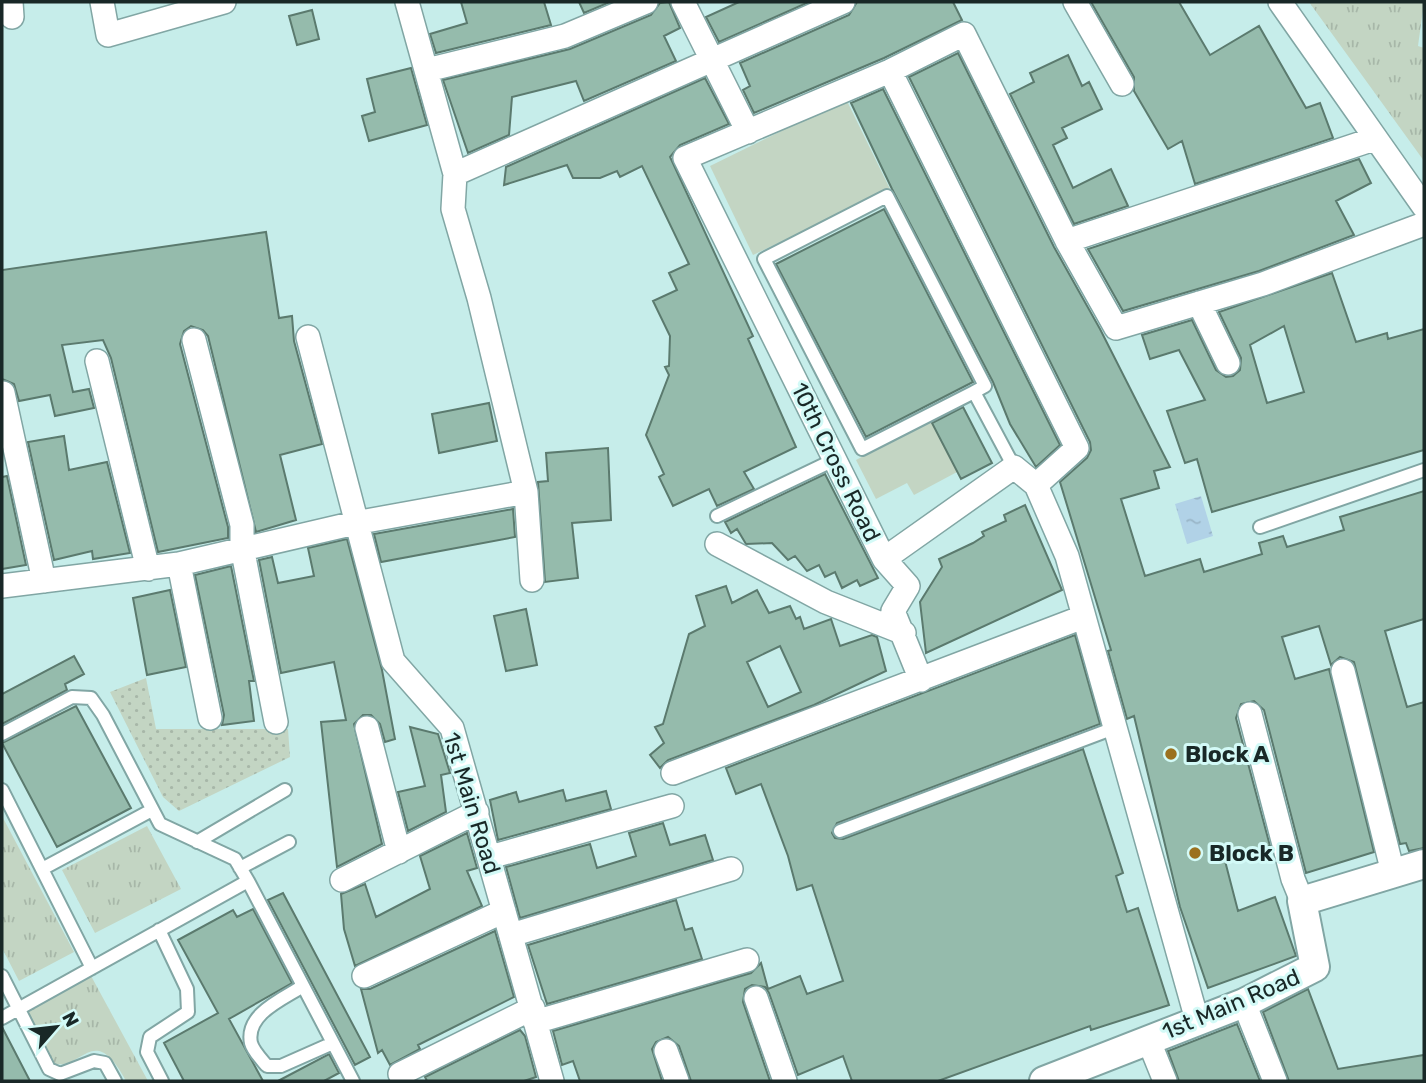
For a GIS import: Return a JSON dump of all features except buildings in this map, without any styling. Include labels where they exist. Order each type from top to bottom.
[{"type":"street","points":[[102,2],[108,35],[224,2]]},
{"type":"street","points":[[407,2],[456,174],[453,209],[479,298],[526,492],[532,580]]},
{"type":"street","points":[[427,70],[565,36],[646,2]]},
{"type":"street","points":[[683,2],[748,132]]},
{"type":"street","points":[[456,174],[843,2]]},
{"type":"street","points":[[1075,2],[1122,84]]},
{"type":"street","points":[[1280,2],[1424,207]]},
{"type":"street","name":"10th Cross Road","points":[[1014,467],[884,559],[685,158],[890,71],[964,34],[1067,241]]},
{"type":"street","points":[[890,71],[1077,448],[1036,485]]},
{"type":"street","points":[[1374,139],[1067,241],[1116,328],[1263,284],[1424,224]]},
{"type":"street","points":[[1199,303],[1228,363]]},
{"type":"street","name":"1st Main Road","points":[[308,337],[393,661],[452,728],[552,1081]]},
{"type":"street","points":[[194,340],[242,525],[243,547],[276,722]]},
{"type":"street","points":[[97,361],[148,569]]},
{"type":"street","points":[[3,393],[44,581]]},
{"type":"street","points":[[1014,467],[1036,485],[1067,556],[1197,1020]]},
{"type":"street","points":[[2,586],[178,564],[355,523],[526,492]]},
{"type":"street","points":[[717,544],[826,602],[904,633]]},
{"type":"street","points":[[884,559],[908,586],[893,611],[921,680]]},
{"type":"street","points":[[178,564],[210,718]]},
{"type":"street","points":[[673,773],[1083,617]]},
{"type":"street","points":[[1343,671],[1394,873]]},
{"type":"street","points":[[1250,714],[1293,879],[1302,901],[1424,864]]},
{"type":"street","points":[[368,728],[399,852]]},
{"type":"street","points":[[489,857],[672,806]]},
{"type":"street","points":[[342,880],[477,812]]},
{"type":"street","points":[[511,935],[731,869]]},
{"type":"street","name":"1st Main Road","points":[[1056,1079],[1148,1039],[1244,1003],[1315,967],[1302,901]]},
{"type":"street","points":[[364,976],[505,911]]},
{"type":"street","points":[[400,1074],[534,1015],[747,960]]},
{"type":"street","points":[[756,998],[785,1081]]},
{"type":"street","points":[[1244,1003],[1275,1081]]},
{"type":"street","points":[[1148,1039],[1165,1081]]},
{"type":"street","points":[[666,1051],[677,1081]]},
{"type":"lane","points":[[887,196],[985,386],[974,392],[862,449],[764,259],[887,196]]},
{"type":"lane","points":[[974,392],[1014,467]]},
{"type":"lane","points":[[717,516],[836,459]]},
{"type":"lane","points":[[1260,527],[1424,470]]},
{"type":"lane","points":[[2,734],[72,697],[90,698],[103,715],[160,824],[235,859],[353,1081]]},
{"type":"lane","points":[[840,831],[1117,727]]},
{"type":"lane","points":[[2,790],[92,968]]},
{"type":"lane","points":[[197,842],[285,790]]},
{"type":"lane","points":[[42,869],[152,810]]},
{"type":"lane","points":[[240,868],[289,842]]},
{"type":"lane","points":[[2,1018],[248,881]]},
{"type":"lane","points":[[159,930],[187,989],[188,1012],[150,1037],[147,1052],[162,1081]]},
{"type":"lane","points":[[2,976],[49,1069],[60,1074],[94,1060],[105,1063],[115,1081]]},
{"type":"lane","points":[[303,986],[263,1012],[252,1024],[251,1045],[267,1066],[281,1066],[332,1043]]},
{"type":"green space","points":[[1309,2],[1424,2],[1418,46],[1424,48],[1424,161]]},
{"type":"green space","points":[[846,99],[890,189],[753,255],[710,166]]},
{"type":"green space","points":[[931,420],[957,472],[914,495],[907,483],[876,499],[856,460]]},
{"type":"green space","points":[[146,678],[156,729],[288,729],[290,757],[179,811],[163,797],[110,692]]},
{"type":"green space","points":[[2,816],[74,952],[19,981],[2,948]]},
{"type":"green space","points":[[147,826],[181,889],[95,933],[62,870]]},
{"type":"green space","points":[[90,974],[148,1081],[126,1081],[105,1053],[96,1051],[62,1064],[51,1063],[24,1010]]},
{"type":"water","points":[[1201,496],[1213,536],[1187,544],[1175,504]]},
{"type":"place","name":"Block A","points":[[1171,754]]},
{"type":"place","name":"Block B","points":[[1195,853]]}]
